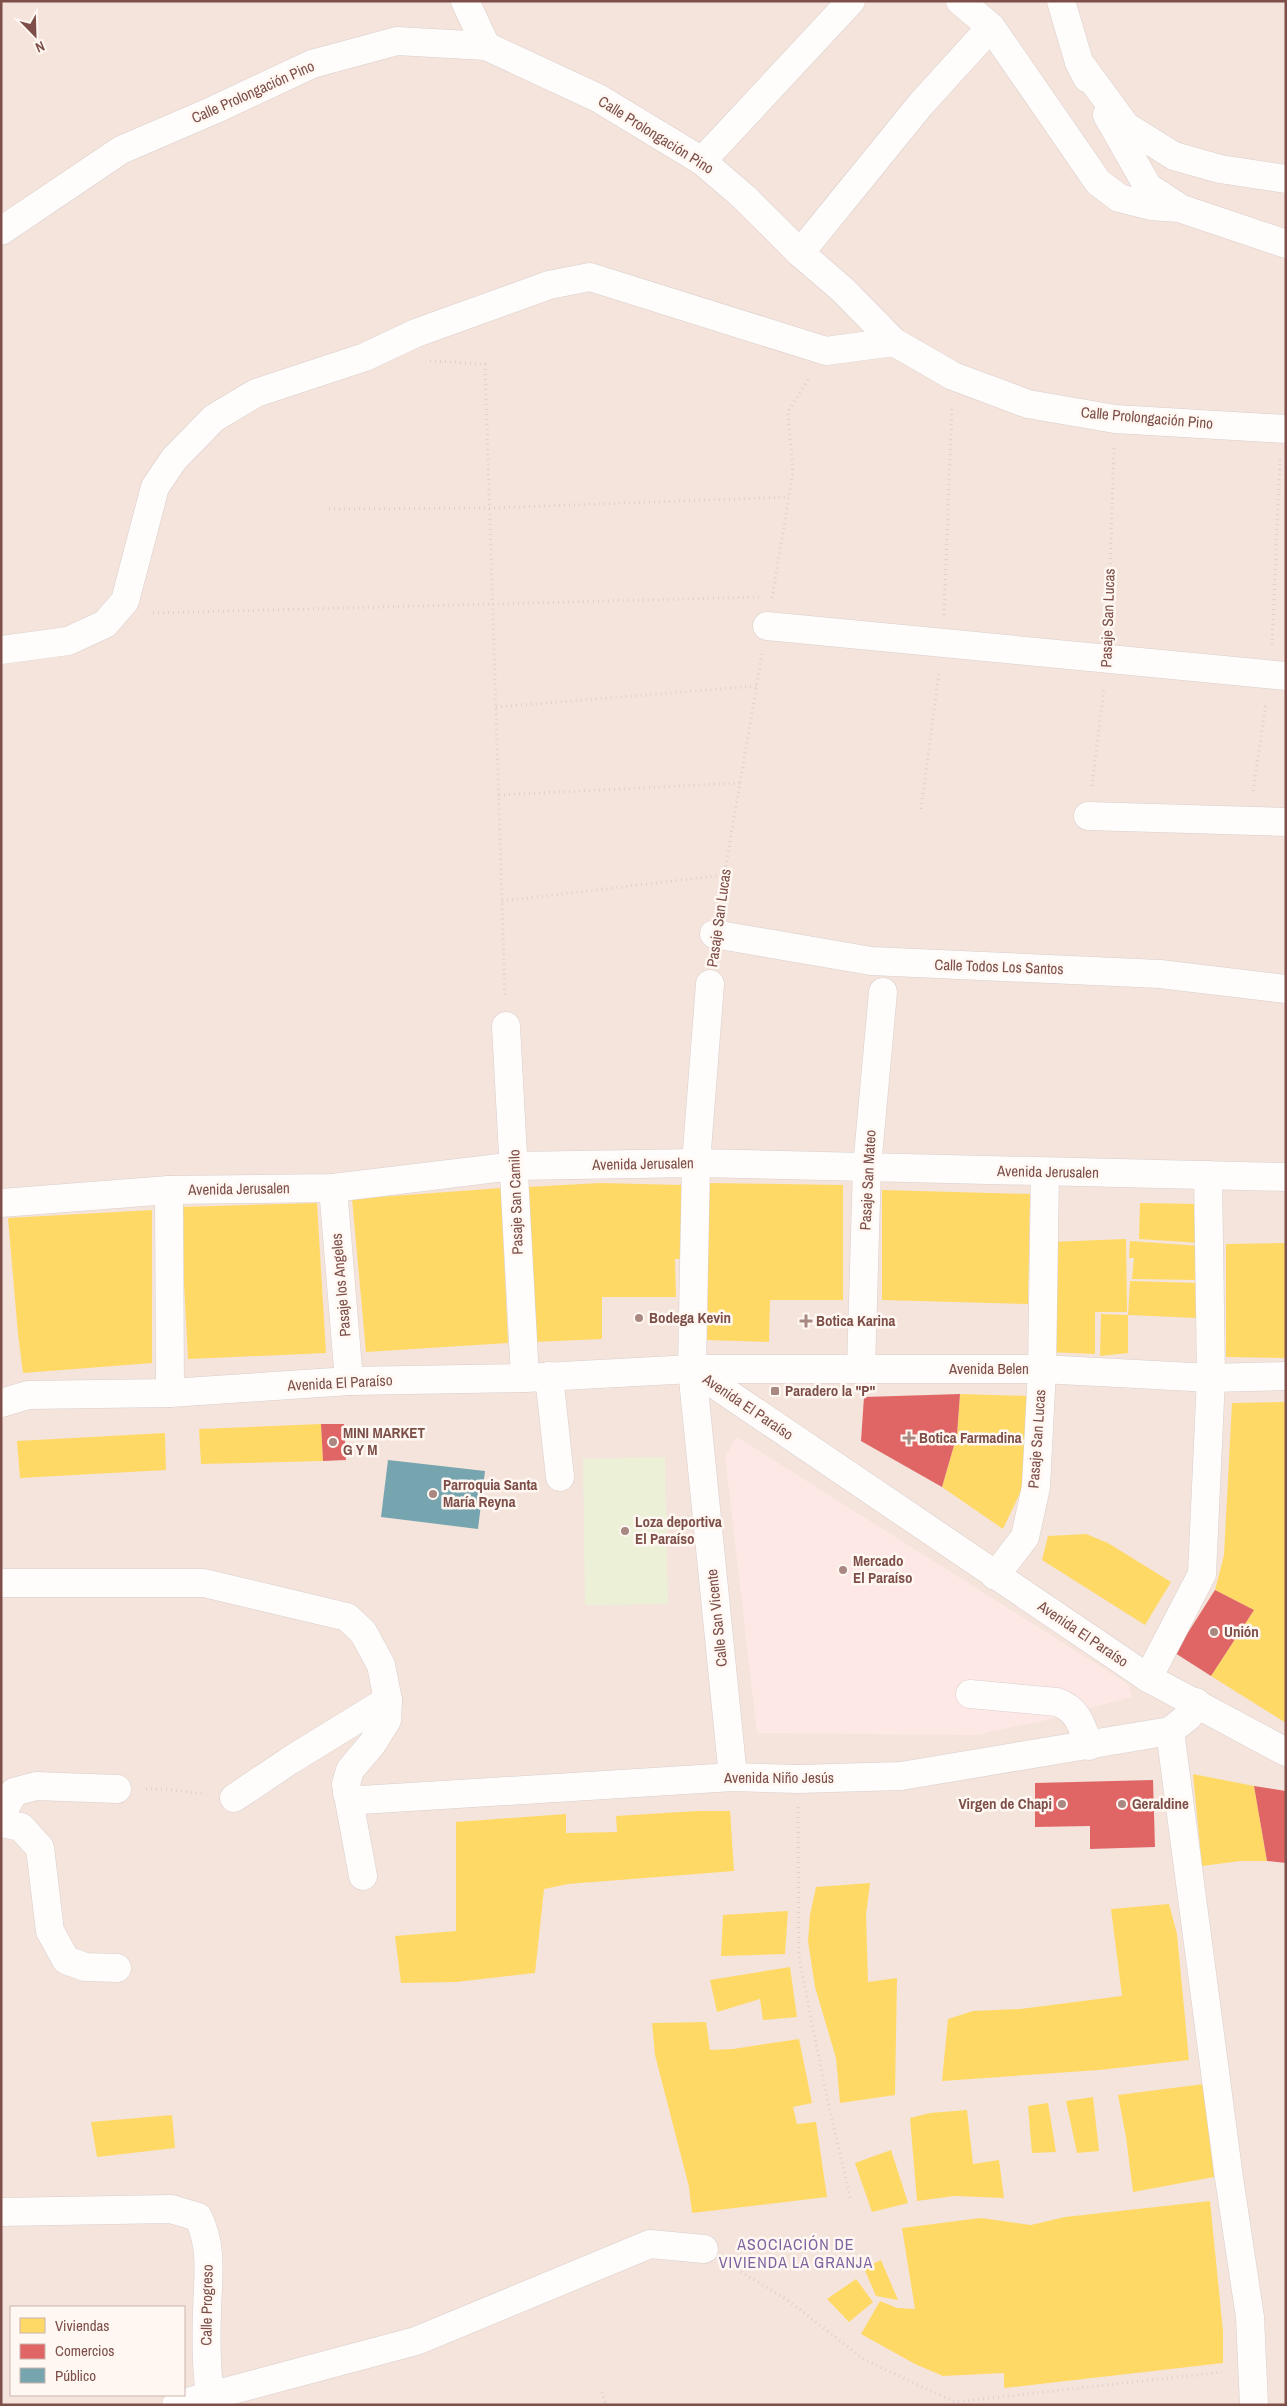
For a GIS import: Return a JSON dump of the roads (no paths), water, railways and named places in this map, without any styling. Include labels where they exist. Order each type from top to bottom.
[{"type":"street","points":[[465,1],[486,46]]},
{"type":"street","points":[[702,161],[852,1]]},
{"type":"street","points":[[960,1],[991,27],[1098,182],[1119,198],[1151,206],[1179,208],[1286,244]]},
{"type":"street","points":[[1061,1],[1079,62],[1148,187],[1179,208]]},
{"type":"street","points":[[800,253],[921,104],[991,27]]},
{"type":"street","name":"Calle Prolongación Pino","points":[[1,231],[121,150],[214,110],[312,64],[397,41],[486,46],[598,98],[702,161],[745,198],[800,253],[843,290],[894,342],[953,376],[1028,404],[1114,419],[1284,429]]},
{"type":"street","points":[[1079,62],[1126,126],[1174,156],[1220,169],[1286,179]]},
{"type":"street","points":[[1,650],[68,641],[105,624],[125,601],[155,487],[174,459],[214,418],[256,393],[365,357],[416,333],[549,285],[590,277],[826,351],[894,342]]},
{"type":"street","points":[[767,626],[1278,676]]},
{"type":"street","points":[[1088,816],[1286,822]]},
{"type":"street","name":"Calle Todos Los Santos","points":[[714,934],[871,962],[1160,974],[1286,989]]},
{"type":"street","name":"Pasaje San Lucas","points":[[692,1369],[696,1163],[710,984]]},
{"type":"street","name":"Pasaje San Mateo","points":[[861,1368],[867,1166],[883,992]]},
{"type":"street","name":"Pasaje San Camilo","points":[[506,1026],[514,1166],[537,1377],[560,1476]]},
{"type":"street","name":"Avenida Jerusalen","points":[[1,1203],[169,1190],[333,1188],[514,1166],[696,1163],[1286,1177]]},
{"type":"street","name":"Pasaje San Lucas","points":[[996,1576],[1025,1537],[1036,1487],[1042,1369],[1045,1172]]},
{"type":"street","points":[[1148,1678],[1202,1574],[1211,1378],[1208,1175]]},
{"type":"street","name":"Pasaje los Angeles","points":[[333,1188],[349,1381]]},
{"type":"street","points":[[169,1190],[170,1393]]},
{"type":"street","name":"Avenida Belen","points":[[692,1369],[1042,1369],[1211,1378],[1286,1376]]},
{"type":"street","name":"Avenida El Paraíso","points":[[1,1403],[28,1395],[170,1393],[349,1381],[537,1377],[692,1369],[1148,1678],[1196,1702],[1286,1752]]},
{"type":"street","name":"Calle San Vicente","points":[[692,1369],[732,1777]]},
{"type":"street","points":[[1,1583],[204,1582],[346,1617],[362,1632],[381,1665],[388,1700],[387,1720],[372,1744],[350,1770],[346,1784],[364,1876]]},
{"type":"street","points":[[970,1694],[1057,1702],[1066,1705],[1077,1715],[1089,1746]]},
{"type":"street","points":[[234,1798],[289,1761],[388,1700]]},
{"type":"street","name":"Avenida Niño Jesús","points":[[347,1793],[353,1798],[361,1800],[732,1777],[798,1779],[901,1776],[1170,1731],[1189,1716],[1196,1702]]},
{"type":"street","points":[[1170,1731],[1228,2178],[1250,2317],[1254,2405]]},
{"type":"street","points":[[1,1814],[14,1792],[36,1786],[117,1789]]},
{"type":"street","points":[[1,1823],[21,1827],[40,1848],[50,1931],[66,1960],[85,1966],[117,1968]]},
{"type":"street","name":"Calle Progreso","points":[[1,2212],[171,2209],[198,2216],[209,2248],[206,2366],[210,2396]]},
{"type":"street","points":[[176,2405],[416,2341],[650,2244],[704,2249]]},
{"type":"place","name":"Bodega Kevin","points":[[639,1318]]},
{"type":"place","name":"Botica Karina","points":[[806,1321]]},
{"type":"place","name":"Paradero la \"P\"","points":[[775,1391]]},
{"type":"place","name":"Botica Farmadina","points":[[909,1438]]},
{"type":"place","name":"MINI MARKET G Y M","points":[[333,1442]]},
{"type":"place","name":"Parroquia Santa María Reyna","points":[[433,1494]]},
{"type":"place","name":"Loza deportiva El Paraíso","points":[[625,1531]]},
{"type":"place","name":"Mercado El Paraíso","points":[[843,1570]]},
{"type":"place","name":"Unión","points":[[1214,1632]]},
{"type":"place","name":"Virgen de Chapi","points":[[1062,1804]]},
{"type":"place","name":"Geraldine","points":[[1122,1804]]},
{"type":"district","name":"ASOCIACIÓN DE VIVIENDA LA GRANJA","points":[[796,2253]]}]
